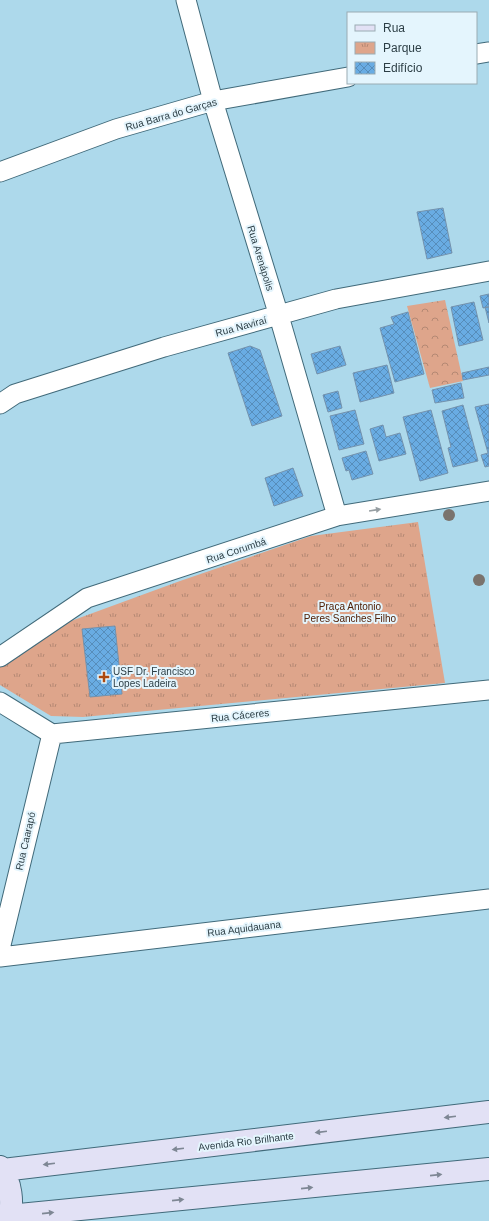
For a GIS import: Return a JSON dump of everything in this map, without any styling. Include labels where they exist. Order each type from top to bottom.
[{"type":"main road","name":"Avenida Rio Brilhante","points":[[1,1168],[489,1112]]},
{"type":"main road","points":[[1,1168],[9,1184],[11,1200],[8,1219],[489,1169]]},
{"type":"street","name":"Rua Arenápolis","points":[[186,0],[213,101],[279,316],[337,516]]},
{"type":"street","points":[[477,54],[489,52]]},
{"type":"street","name":"Rua Barra do Garças","points":[[0,172],[116,129],[213,101],[347,77]]},
{"type":"street","name":"Rua Naviraí","points":[[0,404],[15,394],[164,347],[336,299],[489,271]]},
{"type":"street","name":"Rua Corumbá","points":[[0,657],[88,598],[337,516],[489,491]]},
{"type":"street","name":"Rua Cáceres","points":[[52,734],[489,690]]},
{"type":"street","points":[[0,702],[52,734]]},
{"type":"street","name":"Rua Caarapó","points":[[0,949],[52,734]]},
{"type":"street","name":"Rua Aquidauana","points":[[0,957],[489,898]]},
{"type":"green space","points":[[445,300],[463,381],[430,388],[407,306]]},
{"type":"green space","name":"Praça Antonio Peres Sanches Filho","points":[[418,522],[445,683],[83,717],[51,716],[0,685],[0,666],[52,631],[71,621],[180,581],[311,536]]},
{"type":"building","points":[[443,208],[452,253],[427,259],[417,212]]},
{"type":"building","points":[[489,294],[489,307],[483,308],[480,296]]},
{"type":"building","points":[[474,302],[483,340],[459,346],[451,307]]},
{"type":"building","points":[[485,307],[489,307],[489,323]]},
{"type":"building","points":[[408,312],[424,374],[395,382],[380,328],[394,324],[391,317]]},
{"type":"building","points":[[250,346],[260,350],[282,416],[252,426],[228,353]]},
{"type":"building","points":[[340,346],[346,365],[317,374],[311,354]]},
{"type":"building","points":[[387,365],[394,393],[360,402],[353,373]]},
{"type":"building","points":[[489,367],[489,375],[463,380],[462,373]]},
{"type":"building","points":[[461,383],[464,398],[435,403],[432,390]]},
{"type":"building","points":[[338,391],[342,408],[328,412],[323,395]]},
{"type":"building","points":[[489,404],[489,466],[485,467],[481,455],[488,453],[475,407]]},
{"type":"building","points":[[463,405],[478,461],[453,467],[448,448],[451,447],[442,411]]},
{"type":"building","points":[[355,410],[364,444],[339,450],[330,416]]},
{"type":"building","points":[[431,410],[448,473],[420,481],[403,417]]},
{"type":"building","points":[[383,425],[386,437],[400,433],[406,454],[379,461],[370,429]]},
{"type":"building","points":[[366,451],[373,474],[352,480],[349,470],[346,471],[342,458]]},
{"type":"building","points":[[293,468],[303,496],[274,506],[265,478]]},
{"type":"building","name":"USF Dr. Francisco Lopes Ladeira","points":[[115,626],[122,694],[90,697],[82,629]]},
{"type":"place","name":"USF Dr. Francisco Lopes Ladeira","points":[[104,677]]}]
